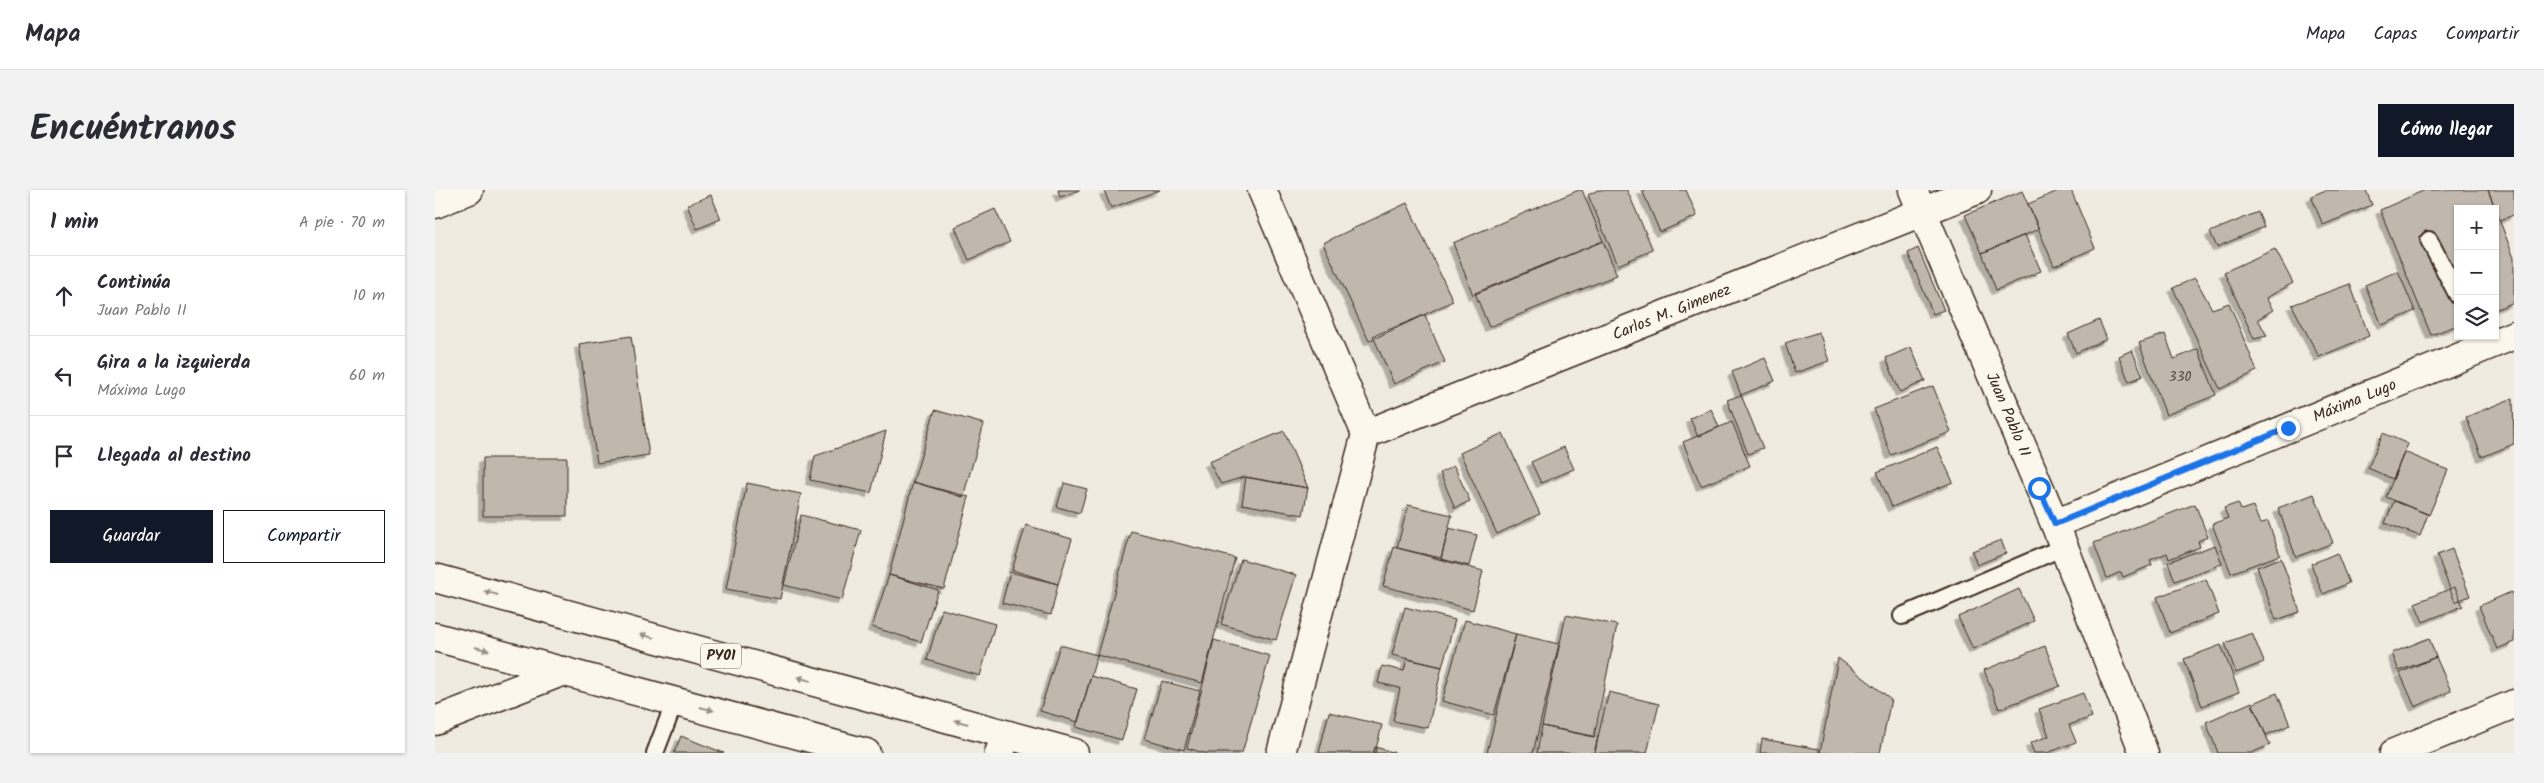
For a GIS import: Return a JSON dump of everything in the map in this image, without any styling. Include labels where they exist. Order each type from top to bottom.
[{"type":"main road","points":[[435,204],[469,190]]},
{"type":"main road","points":[[1262,190],[1366,434],[1281,753]]},
{"type":"main road","name":"Carlos M. Gimenez","points":[[1366,434],[1917,201],[1977,190]]},
{"type":"main road","name":"Juan Pablo II","points":[[1917,201],[2059,536],[2144,753]]},
{"type":"main road","name":"Máxima Lugo","points":[[2059,536],[2482,342],[2514,335]]},
{"type":"main road","name":"PY01","points":[[435,578],[1003,744],[1074,753]]},
{"type":"main road","points":[[435,637],[866,753]]},
{"type":"main road","points":[[435,721],[564,671]]},
{"type":"main road","points":[[2397,752],[2514,704]]},
{"type":"lane","points":[[2429,240],[2457,295]]},
{"type":"lane","points":[[1901,616],[2059,536]]},
{"type":"lane","points":[[655,753],[675,701]]},
{"type":"building","points":[[1058,190],[1080,190],[1060,197]]},
{"type":"building","points":[[1104,190],[1160,190],[1111,208]]},
{"type":"building","points":[[1582,190],[1603,241],[1473,295],[1453,243]]},
{"type":"building","points":[[1598,190],[1627,190],[1653,250],[1618,265],[1588,195]]},
{"type":"building","points":[[1642,190],[1686,190],[1697,216],[1660,232]]},
{"type":"building","points":[[2060,190],[2071,190],[2095,248],[2054,266],[2028,204]]},
{"type":"building","points":[[2326,190],[2366,190],[2372,205],[2323,225],[2311,196]]},
{"type":"building","points":[[2425,190],[2488,190],[2494,205],[2454,205],[2454,326],[2431,335],[2380,210]]},
{"type":"building","points":[[2488,190],[2514,190],[2514,215],[2500,220],[2499,205],[2494,205]]},
{"type":"building","points":[[2022,191],[2039,229],[1982,253],[1965,215]]},
{"type":"building","points":[[711,195],[721,219],[697,229],[687,205]]},
{"type":"building","points":[[1407,203],[1453,301],[1369,341],[1323,243]]},
{"type":"building","points":[[995,209],[1010,242],[969,260],[955,227]]},
{"type":"building","points":[[2258,212],[2264,227],[2217,247],[2210,232]]},
{"type":"building","points":[[2499,219],[2514,258],[2514,302],[2499,308]]},
{"type":"building","points":[[2025,235],[2041,271],[1996,290],[1982,253]]},
{"type":"building","points":[[1603,241],[1617,275],[1489,327],[1475,293]]},
{"type":"building","points":[[1918,248],[1944,310],[1933,314],[1908,253]]},
{"type":"building","points":[[2275,249],[2293,283],[2266,298],[2273,310],[2258,319],[2267,336],[2254,339],[2224,272]]},
{"type":"building","points":[[2398,271],[2415,311],[2382,325],[2365,285]]},
{"type":"building","points":[[2195,278],[2212,309],[2229,303],[2257,371],[2220,389],[2173,288]]},
{"type":"building","points":[[2350,284],[2369,336],[2319,357],[2292,305]]},
{"type":"building","points":[[1425,315],[1445,362],[1394,384],[1373,336]]},
{"type":"building","points":[[2099,320],[2107,339],[2076,353],[2068,334]]},
{"type":"building","points":[[1819,332],[1829,361],[1795,373],[1785,343]]},
{"type":"building","points":[[2165,334],[2174,359],[2198,349],[2216,395],[2166,415],[2139,343]]},
{"type":"building","points":[[631,336],[649,455],[597,463],[579,344]]},
{"type":"building","points":[[1911,347],[1925,381],[1900,392],[1886,358]]},
{"type":"building","points":[[2132,350],[2143,376],[2129,382],[2119,356]]},
{"type":"building","points":[[1765,358],[1775,381],[1741,395],[1732,372]]},
{"type":"building","points":[[1933,386],[1951,432],[1891,455],[1874,409]]},
{"type":"building","points":[[1741,395],[1763,448],[1748,454],[1727,400]]},
{"type":"building","points":[[2513,398],[2514,444],[2482,457],[2466,417]]},
{"type":"building","points":[[1711,409],[1719,427],[1698,437],[1690,418]]},
{"type":"building","points":[[935,410],[984,424],[963,497],[913,482]]},
{"type":"building","points":[[1732,422],[1750,466],[1701,486],[1683,442]]},
{"type":"building","points":[[886,431],[871,493],[810,480],[815,456]]},
{"type":"building","points":[[1284,431],[1308,488],[1244,477],[1221,484],[1209,462]]},
{"type":"building","points":[[1503,433],[1540,514],[1497,534],[1460,453]]},
{"type":"building","points":[[2383,433],[2408,444],[2393,479],[2368,468]]},
{"type":"building","points":[[1564,447],[1574,469],[1541,483],[1531,462]]},
{"type":"building","points":[[1937,447],[1953,482],[1892,507],[1877,472]]},
{"type":"building","points":[[2404,452],[2448,470],[2429,515],[2386,497]]},
{"type":"building","points":[[483,458],[567,458],[567,516],[483,516]]},
{"type":"building","points":[[1454,466],[1470,501],[1455,508],[1440,473]]},
{"type":"building","points":[[1246,477],[1308,488],[1303,515],[1242,504]]},
{"type":"building","points":[[913,482],[969,497],[944,589],[889,575]]},
{"type":"building","points":[[747,483],[801,494],[780,599],[726,589]]},
{"type":"building","points":[[1064,483],[1087,489],[1080,513],[1057,507]]},
{"type":"building","points":[[2314,494],[2333,543],[2296,557],[2278,508]]},
{"type":"building","points":[[2394,501],[2428,514],[2420,536],[2385,523]]},
{"type":"building","points":[[2238,503],[2241,510],[2253,506],[2260,524],[2268,521],[2280,555],[2231,573],[2212,524],[2228,518],[2224,508]]},
{"type":"building","points":[[2195,504],[2208,537],[2198,541],[2200,547],[2169,559],[2167,553],[2150,560],[2152,565],[2123,577],[2121,572],[2107,578],[2094,543]]},
{"type":"building","points":[[1408,505],[1452,515],[1441,558],[1397,548]]},
{"type":"building","points":[[801,515],[861,530],[842,600],[784,585]]},
{"type":"building","points":[[1026,525],[1072,539],[1058,584],[1012,570]]},
{"type":"building","points":[[1449,528],[1477,535],[1469,566],[1441,559]]},
{"type":"building","points":[[1131,531],[1235,558],[1202,683],[1097,655]]},
{"type":"building","points":[[2001,540],[2006,553],[1977,565],[1972,551]]},
{"type":"building","points":[[2215,545],[2222,564],[2175,581],[2168,562]]},
{"type":"building","points":[[1394,547],[1483,571],[1473,610],[1383,586]]},
{"type":"building","points":[[2452,549],[2470,596],[2455,602],[2437,555]]},
{"type":"building","points":[[2337,553],[2349,583],[2323,594],[2311,564]]},
{"type":"building","points":[[2281,558],[2300,612],[2276,620],[2257,567]]},
{"type":"building","points":[[1241,559],[1296,575],[1276,640],[1221,624]]},
{"type":"building","points":[[1010,572],[1058,584],[1051,615],[1002,603]]},
{"type":"building","points":[[889,575],[938,590],[921,642],[872,627]]},
{"type":"building","points":[[2206,579],[2219,614],[2170,633],[2157,597]]},
{"type":"building","points":[[2455,587],[2463,606],[2423,622],[2415,603]]},
{"type":"building","points":[[2019,589],[2034,621],[1973,649],[1958,617]]},
{"type":"building","points":[[2511,592],[2514,598],[2514,642],[2497,649],[2479,606]]},
{"type":"building","points":[[1405,607],[1455,620],[1442,667],[1392,655]]},
{"type":"building","points":[[942,609],[995,624],[980,676],[927,660]]},
{"type":"building","points":[[1566,615],[1617,625],[1594,737],[1542,726]]},
{"type":"building","points":[[1465,620],[1516,634],[1494,715],[1442,701]]},
{"type":"building","points":[[2252,633],[2264,662],[2236,673],[2225,643]]},
{"type":"building","points":[[1516,634],[1559,644],[1533,753],[1487,753]]},
{"type":"building","points":[[2429,638],[2436,657],[2399,671],[2392,653]]},
{"type":"building","points":[[1214,640],[1270,656],[1242,753],[1204,753],[1187,748]]},
{"type":"building","points":[[1060,645],[1097,655],[1078,722],[1040,711]]},
{"type":"building","points":[[2221,645],[2239,692],[2202,706],[2184,659]]},
{"type":"building","points":[[2045,646],[2060,686],[1999,709],[1984,670]]},
{"type":"building","points":[[2436,657],[2451,691],[2415,707],[2400,673]]},
{"type":"building","points":[[1838,658],[1891,699],[1880,753],[1820,753]]},
{"type":"building","points":[[1407,659],[1442,667],[1428,728],[1393,721],[1400,688],[1378,683],[1382,666],[1404,671]]},
{"type":"building","points":[[1091,676],[1137,689],[1122,740],[1076,727]]},
{"type":"building","points":[[1162,681],[1200,691],[1184,750],[1145,739]]},
{"type":"building","points":[[1609,692],[1659,704],[1647,753],[1594,753]]},
{"type":"building","points":[[2083,693],[2092,717],[2069,725],[2076,742],[2047,753],[2034,753],[2030,743],[2049,736],[2039,709]]},
{"type":"building","points":[[2277,693],[2290,725],[2266,735],[2252,704]]},
{"type":"building","points":[[2252,702],[2270,745],[2251,753],[2218,753],[2206,722]]},
{"type":"building","points":[[1329,712],[1382,725],[1375,753],[1319,753]]},
{"type":"building","points":[[1542,726],[1598,737],[1595,753],[1537,753]]},
{"type":"building","points":[[681,736],[724,753],[674,753]]},
{"type":"building","points":[[1762,739],[1819,749],[1819,753],[1760,753]]},
{"type":"building","points":[[1375,747],[1396,753],[1373,753]]},
{"type":"route","points":[[2039,488],[2055,524],[2288,428]]}]
